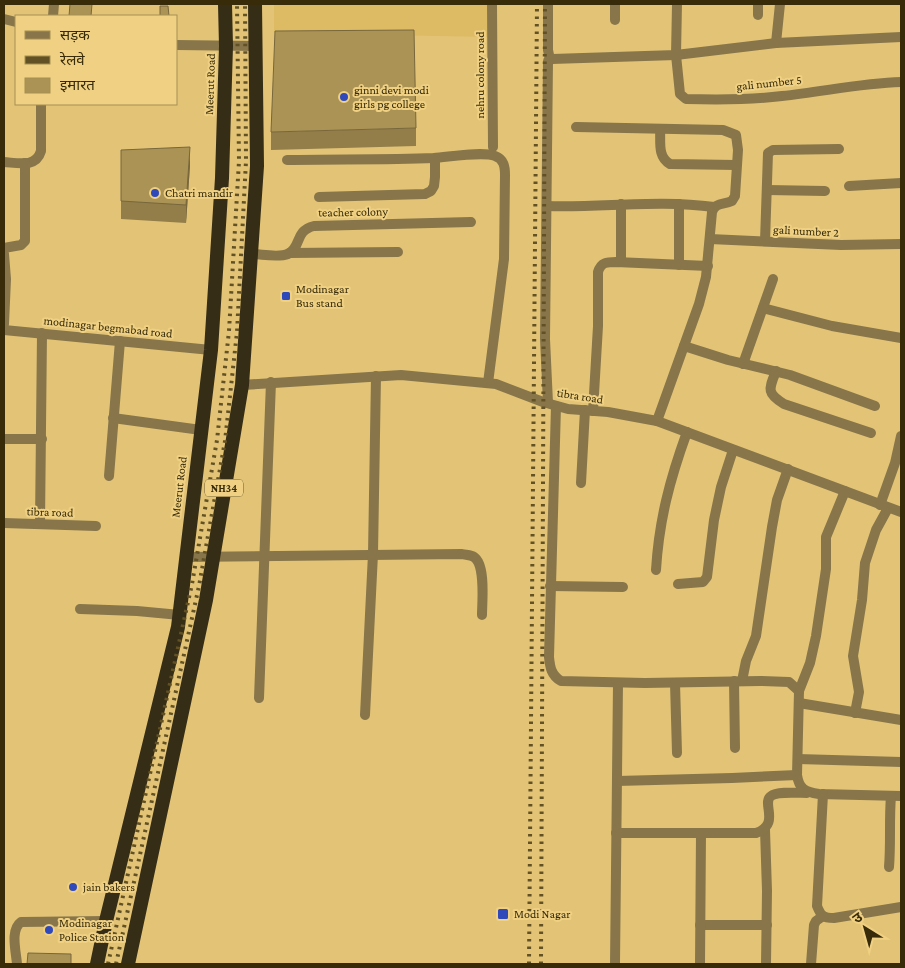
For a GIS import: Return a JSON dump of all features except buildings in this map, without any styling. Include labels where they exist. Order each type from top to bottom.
[{"type":"highway","name":"Meerut Road","points":[[97,964],[180,615],[210,350],[222,178],[226,4]]},
{"type":"highway","name":"NH34","points":[[128,964],[206,600],[242,385],[257,166],[255,4]]},
{"type":"street","name":"nehru colony road","points":[[492,4],[492,147]]},
{"type":"street","points":[[548,4],[548,50],[550,60],[547,63],[545,339],[552,404],[549,656],[551,670],[555,677],[561,681],[789,682],[799,691]]},
{"type":"street","points":[[615,4],[615,20]]},
{"type":"street","name":"gali number 5","points":[[677,4],[676,55],[680,94],[686,99],[732,100],[783,96],[859,84],[901,82]]},
{"type":"street","points":[[758,4],[758,15]]},
{"type":"street","points":[[776,43],[780,4]]},
{"type":"street","points":[[550,60],[676,55],[776,43],[901,37]]},
{"type":"street","points":[[178,44],[255,46]]},
{"type":"street","points":[[4,162],[26,163],[34,162],[39,158],[41,151],[41,105]]},
{"type":"street","points":[[546,206],[679,204],[714,207],[732,201],[735,196],[737,142],[736,135],[732,132],[723,130],[576,127]]},
{"type":"street","points":[[660,129],[661,154],[664,161],[670,164],[736,165]]},
{"type":"street","points":[[765,241],[768,153],[773,150],[839,149]]},
{"type":"street","points":[[287,160],[435,158],[486,154],[501,159],[505,165],[504,259],[488,383]]},
{"type":"street","points":[[319,197],[424,194],[431,191],[434,186],[435,158]]},
{"type":"street","points":[[4,248],[21,245],[25,241],[26,163]]},
{"type":"street","points":[[849,186],[901,183]]},
{"type":"street","points":[[767,190],[825,191]]},
{"type":"street","points":[[621,204],[621,262]]},
{"type":"street","points":[[679,204],[679,264]]},
{"type":"street","points":[[657,421],[699,304],[708,266],[714,207]]},
{"type":"street","name":"teacher colony","points":[[289,253],[294,249],[302,232],[306,228],[314,226],[471,222]]},
{"type":"street","name":"gali number 2","points":[[710,239],[840,245],[901,244]]},
{"type":"street","points":[[251,254],[398,252]]},
{"type":"street","points":[[4,254],[6,279],[4,324]]},
{"type":"street","points":[[581,483],[598,326],[598,272],[600,266],[605,262],[621,262],[708,266]]},
{"type":"street","points":[[743,364],[773,279]]},
{"type":"street","points":[[763,308],[832,326],[901,338]]},
{"type":"street","name":"modinagar begmabad road","points":[[4,330],[210,350]]},
{"type":"street","points":[[40,524],[42,333]]},
{"type":"street","points":[[109,476],[120,341]]},
{"type":"street","points":[[684,346],[743,364],[776,371],[875,406]]},
{"type":"street","points":[[776,371],[770,386],[770,392],[774,398],[784,404],[871,433]]},
{"type":"street","name":"tibra road","points":[[242,385],[401,375],[496,384],[568,409],[589,410],[657,421],[901,512]]},
{"type":"street","points":[[365,716],[373,554],[376,376]]},
{"type":"street","points":[[259,698],[262,600],[266,555],[271,382]]},
{"type":"street","points":[[113,418],[201,430]]},
{"type":"street","points":[[656,570],[657,541],[664,505],[672,472],[687,432]]},
{"type":"street","points":[[856,713],[859,692],[853,656],[862,600],[865,563],[884,506],[901,436]]},
{"type":"street","points":[[4,439],[42,439]]},
{"type":"street","points":[[678,584],[703,582],[707,578],[719,495],[733,450]]},
{"type":"street","points":[[735,748],[738,681],[756,636],[777,500],[788,469]]},
{"type":"street","points":[[807,793],[798,783],[797,775],[799,691],[810,663],[816,636],[826,569],[826,537],[845,491]]},
{"type":"street","name":"tibra road","points":[[4,522],[96,526]]},
{"type":"street","points":[[186,557],[373,554],[462,554],[473,556],[478,562],[481,572],[482,615]]},
{"type":"street","points":[[550,586],[623,587]]},
{"type":"street","points":[[80,609],[180,615]]},
{"type":"street","points":[[615,964],[618,682]]},
{"type":"street","points":[[675,683],[677,753]]},
{"type":"street","points":[[799,703],[901,720]]},
{"type":"street","points":[[798,760],[901,762]]},
{"type":"street","points":[[618,781],[797,775]]},
{"type":"street","points":[[766,964],[767,891],[765,830],[769,823],[768,800],[771,796],[807,793],[896,796],[889,810],[891,846],[889,867]]},
{"type":"street","points":[[823,794],[818,906],[820,915],[825,918],[834,918],[901,908]]},
{"type":"street","points":[[616,833],[756,833],[765,830]]},
{"type":"street","points":[[700,964],[701,833]]},
{"type":"street","points":[[811,964],[814,925],[822,916]]},
{"type":"street","points":[[17,964],[15,931],[17,925],[21,922],[106,921]]},
{"type":"street","points":[[700,925],[767,925]]},
{"type":"shaded area","points":[[274,4],[489,4],[489,37],[274,33]]},
{"type":"railway","points":[[108,964],[192,584],[217,440],[229,331],[239,161],[237,4]]},
{"type":"railway","points":[[116,964],[199,586],[225,441],[237,332],[246,161],[245,4]]},
{"type":"railway","points":[[529,964],[537,4]]},
{"type":"railway","points":[[541,964],[545,4]]},
{"type":"place","name":"ginni devi modi girls pg college","points":[[344,97]]},
{"type":"place","name":"Chatri mandir","points":[[155,193]]},
{"type":"place","name":"Modinagar Bus stand","points":[[286,296]]},
{"type":"place","name":"jain bakers","points":[[73,887]]},
{"type":"place","name":"Modi Nagar","points":[[503,914]]},
{"type":"place","name":"Modinagar Police Station","points":[[49,930]]}]
